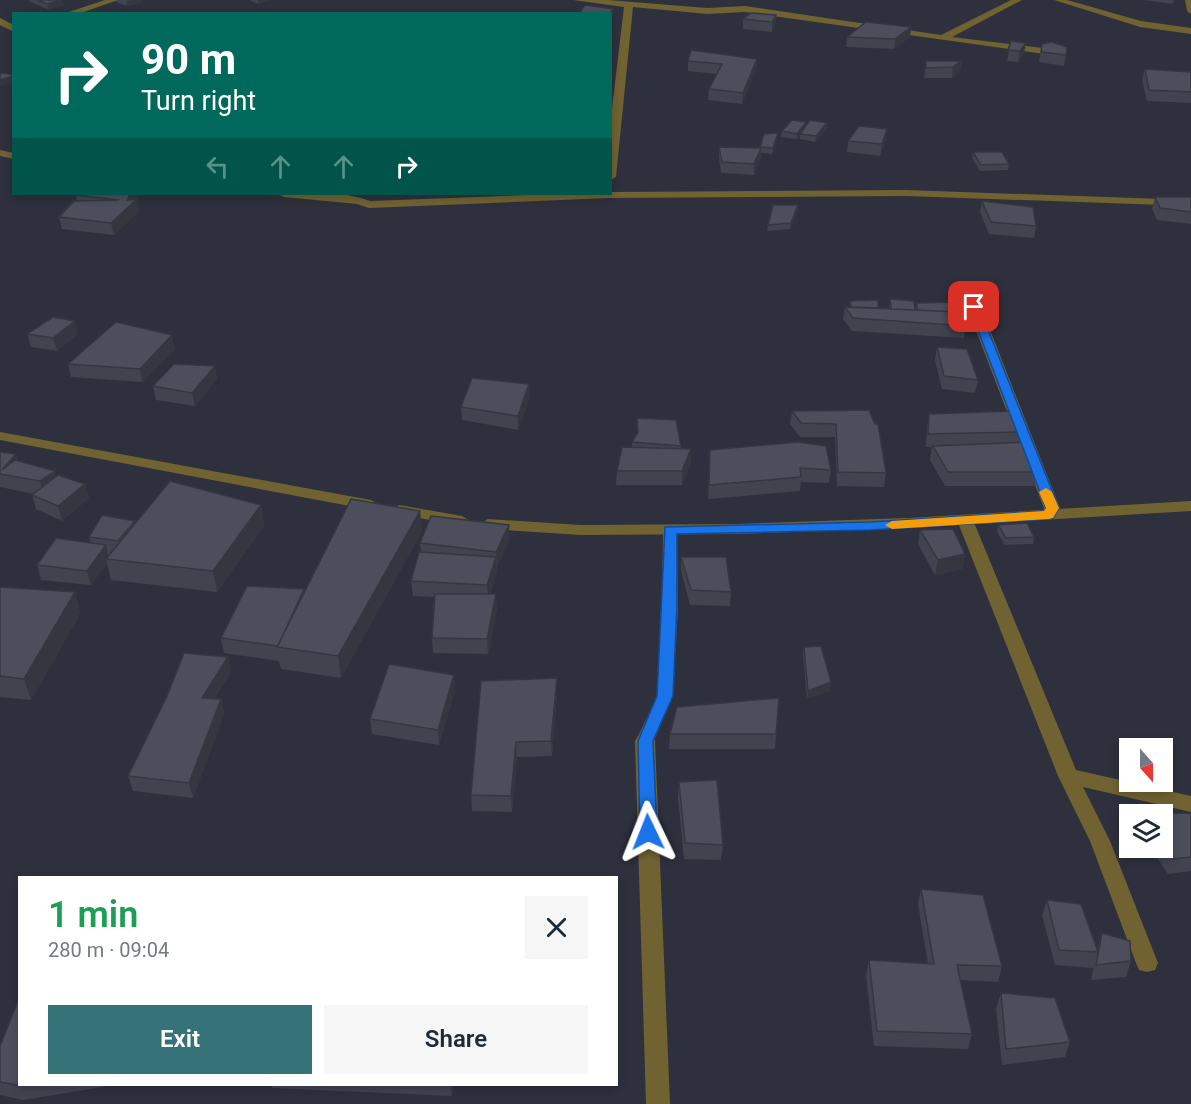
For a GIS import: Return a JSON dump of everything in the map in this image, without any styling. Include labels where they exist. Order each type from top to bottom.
[{"type":"street","points":[[74,12],[114,0]]},
{"type":"street","points":[[577,0],[706,11],[746,9],[1050,52]]},
{"type":"street","points":[[586,0],[591,1]]},
{"type":"street","points":[[942,38],[1018,0]]},
{"type":"street","points":[[1058,0],[1140,24],[1191,31]]},
{"type":"street","points":[[1189,0],[1191,11]]},
{"type":"street","points":[[577,12],[591,1]]},
{"type":"street","points":[[612,158],[628,4]]},
{"type":"street","points":[[612,194],[906,194],[1191,203]]},
{"type":"street","points":[[310,195],[363,197],[369,205],[587,195]]},
{"type":"street","points":[[974,307],[1052,508],[1049,515]]},
{"type":"street","points":[[0,436],[459,520],[538,529],[670,530],[870,526],[1191,506]]},
{"type":"street","points":[[965,520],[1068,776],[1100,841],[1147,963]]},
{"type":"street","points":[[645,741],[658,1104]]},
{"type":"street","points":[[1068,776],[1191,804]]},
{"type":"lane","points":[[645,741],[665,696],[670,606],[670,530]]},
{"type":"building","points":[[37,0],[62,0],[47,4]]},
{"type":"building","points":[[585,5],[613,9],[611,12],[580,12]]},
{"type":"building","points":[[751,13],[776,15],[772,22],[743,19]]},
{"type":"building","points":[[866,22],[911,27],[895,39],[847,37]]},
{"type":"building","points":[[1011,41],[1026,43],[1020,51],[1008,50]]},
{"type":"building","points":[[1052,42],[1067,47],[1066,55],[1041,52],[1042,44]]},
{"type":"building","points":[[691,50],[757,59],[743,93],[709,89],[722,64],[688,61]]},
{"type":"building","points":[[926,61],[961,61],[953,67],[926,68]]},
{"type":"building","points":[[1145,69],[1191,72],[1191,92],[1149,90]]},
{"type":"building","points":[[0,74],[12,75],[12,77],[0,80]]},
{"type":"building","points":[[792,120],[806,122],[797,134],[782,131]]},
{"type":"building","points":[[810,120],[827,123],[816,136],[800,134]]},
{"type":"building","points":[[859,126],[887,129],[882,144],[848,141]]},
{"type":"building","points":[[778,133],[773,148],[760,147],[764,134]]},
{"type":"building","points":[[719,147],[761,148],[754,164],[722,162]]},
{"type":"building","points":[[973,152],[1002,152],[1009,164],[981,165]]},
{"type":"building","points":[[76,195],[130,195],[127,200],[137,199],[111,223],[59,217],[74,201],[119,200]]},
{"type":"building","points":[[1155,197],[1191,197],[1191,212],[1160,208]]},
{"type":"building","points":[[982,201],[1033,207],[1036,226],[991,222]]},
{"type":"building","points":[[773,205],[798,205],[791,223],[768,225]]},
{"type":"building","points":[[890,299],[914,301],[915,310],[891,309]]},
{"type":"building","points":[[878,300],[878,308],[851,307],[850,301]]},
{"type":"building","points":[[959,302],[966,315],[961,315],[959,312],[918,310],[916,303]]},
{"type":"building","points":[[845,307],[959,312],[966,326],[853,318]]},
{"type":"building","points":[[53,317],[75,321],[53,338],[27,334]]},
{"type":"building","points":[[116,322],[172,335],[140,369],[68,364]]},
{"type":"building","points":[[937,347],[967,349],[978,380],[944,376]]},
{"type":"building","points":[[174,364],[215,366],[192,393],[153,386]]},
{"type":"building","points":[[472,378],[529,384],[518,416],[461,407]]},
{"type":"building","points":[[869,410],[875,424],[878,424],[886,473],[838,472],[836,424],[801,423],[792,411]]},
{"type":"building","points":[[1013,411],[1022,432],[928,434],[929,414]]},
{"type":"building","points":[[637,418],[676,420],[681,446],[632,442],[638,432]]},
{"type":"building","points":[[798,442],[826,446],[831,470],[800,468],[801,477],[709,485],[710,450]]},
{"type":"building","points":[[1030,442],[1038,472],[948,472],[933,446]]},
{"type":"building","points":[[622,447],[691,449],[682,471],[617,471]]},
{"type":"building","points":[[0,452],[16,454],[2,470],[15,460],[55,471],[40,481],[0,474]]},
{"type":"building","points":[[58,475],[85,484],[58,506],[32,495]]},
{"type":"building","points":[[170,481],[261,505],[213,571],[106,559]]},
{"type":"building","points":[[351,499],[420,511],[338,656],[277,647]]},
{"type":"building","points":[[102,515],[135,521],[118,541],[89,537]]},
{"type":"building","points":[[431,516],[509,525],[496,552],[420,543]]},
{"type":"building","points":[[1027,523],[1034,537],[1006,538],[998,525]]},
{"type":"building","points":[[953,529],[965,554],[938,560],[920,530]]},
{"type":"building","points":[[56,538],[106,545],[87,571],[37,565]]},
{"type":"building","points":[[419,552],[496,557],[487,585],[411,581]]},
{"type":"building","points":[[681,557],[726,557],[731,592],[691,590]]},
{"type":"building","points":[[247,586],[304,589],[278,646],[221,638]]},
{"type":"building","points":[[0,587],[75,592],[24,679],[0,676]]},
{"type":"building","points":[[435,594],[496,594],[487,639],[432,638]]},
{"type":"building","points":[[821,646],[831,682],[808,691],[804,647]]},
{"type":"building","points":[[184,653],[228,657],[202,698],[221,699],[189,783],[128,776],[167,696]]},
{"type":"building","points":[[389,664],[454,675],[438,730],[370,719]]},
{"type":"building","points":[[557,678],[551,741],[516,742],[511,796],[471,795],[481,681]]},
{"type":"building","points":[[779,698],[776,734],[670,734],[677,707]]},
{"type":"building","points":[[717,780],[723,845],[685,843],[679,782]]},
{"type":"building","points":[[1173,813],[1191,813],[1191,857],[1172,858]]},
{"type":"building","points":[[921,889],[983,895],[1002,966],[957,965],[972,1034],[877,1031],[869,960],[934,964]]},
{"type":"building","points":[[1047,900],[1081,904],[1098,952],[1059,950]]},
{"type":"building","points":[[1102,933],[1130,941],[1131,961],[1096,965]]},
{"type":"building","points":[[1001,993],[1055,998],[1070,1042],[1006,1049]]},
{"type":"building","points":[[18,1001],[18,1085],[0,1082],[0,1046]]},
{"type":"slow traffic","points":[[892,525],[1049,515],[1052,508],[1046,492]]},
{"type":"route","points":[[648,832],[645,741],[665,696],[670,606],[670,530],[870,526],[1049,515],[1052,508],[974,307]]}]
